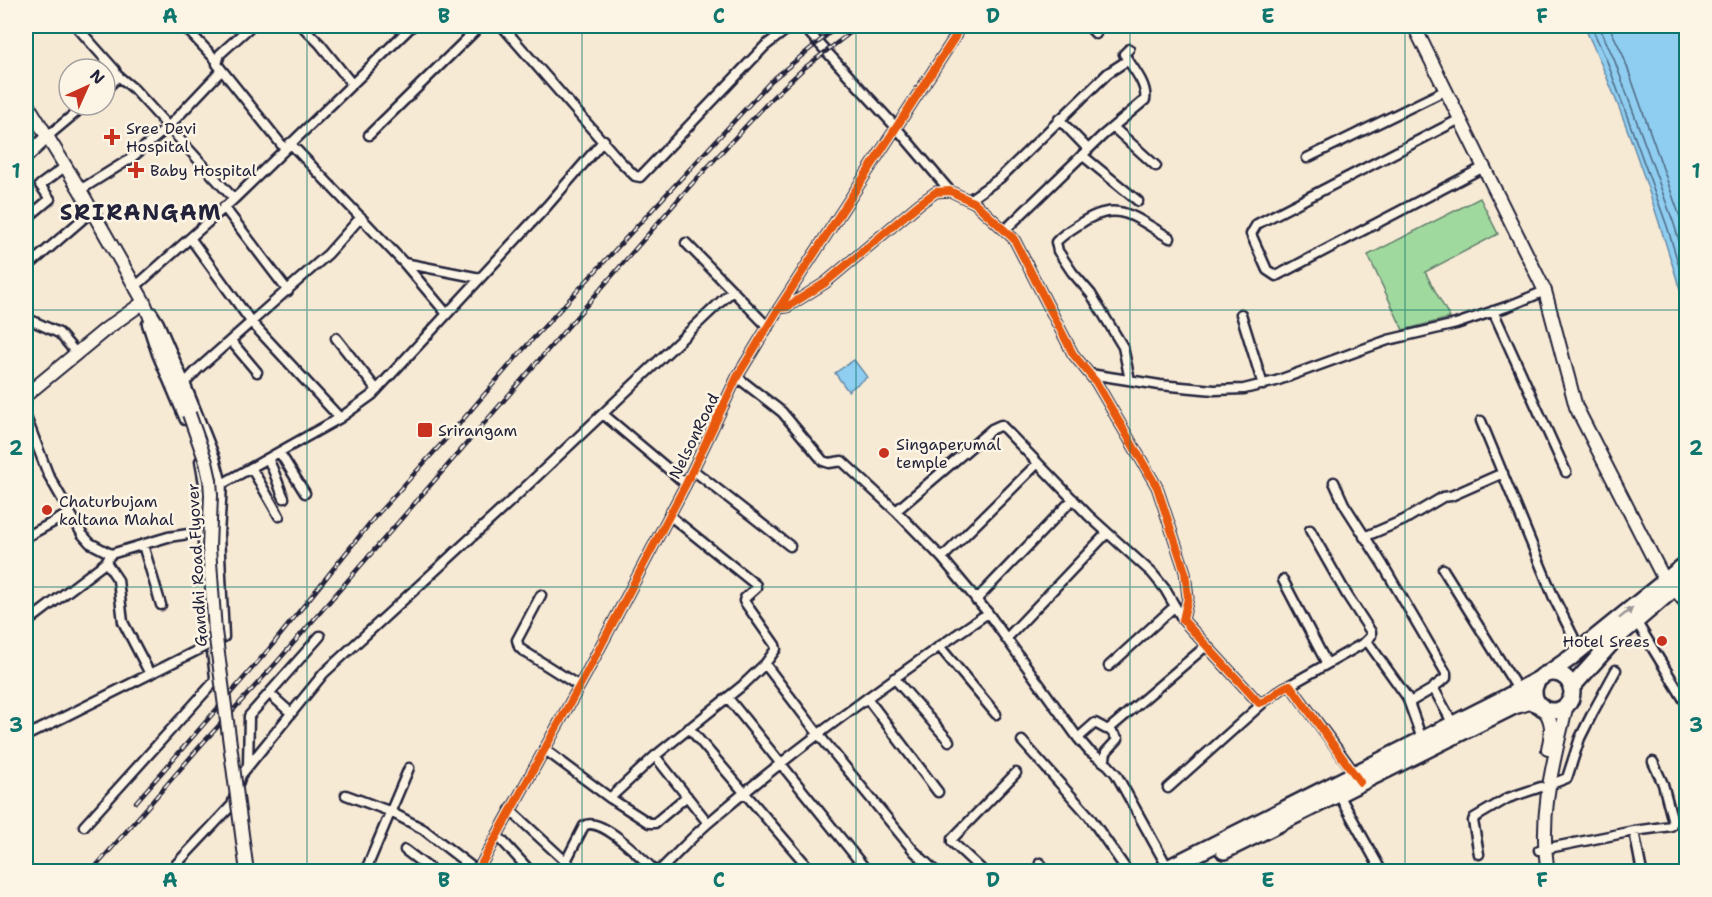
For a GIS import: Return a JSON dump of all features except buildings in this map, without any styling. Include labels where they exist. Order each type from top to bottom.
[{"type":"highway","points":[[1170,870],[1338,793],[1357,777],[1422,739],[1519,691],[1675,590],[1686,564]]},
{"type":"highway","points":[[1572,687],[1614,640],[1675,590],[1686,578]]},
{"type":"highway","points":[[1170,870],[1357,777],[1514,705],[1530,701],[1546,709],[1558,710],[1568,704],[1572,693],[1572,687],[1566,677],[1555,673],[1544,676],[1534,690],[1541,706]]},
{"type":"main road","points":[[1414,26],[1545,291],[1576,407],[1675,590]]},
{"type":"main road","name":"Gandhi Road Flyover","points":[[26,102],[66,166],[144,302],[206,462],[211,495],[209,548],[215,631],[247,872]]},
{"type":"main road","points":[[26,157],[48,136]]},
{"type":"main road","points":[[26,395],[106,329],[144,302]]},
{"type":"main road","points":[[1545,786],[1568,704]]},
{"type":"main road","points":[[1541,706],[1550,718],[1552,728],[1545,786],[1542,871]]},
{"type":"street","points":[[76,26],[103,57]]},
{"type":"street","points":[[184,26],[217,61],[221,71],[287,146],[361,217],[447,314]]},
{"type":"street","points":[[217,61],[220,54],[251,26]]},
{"type":"street","points":[[302,26],[320,44],[352,84]]},
{"type":"street","points":[[135,287],[191,239],[412,26]]},
{"type":"street","points":[[369,135],[480,26]]},
{"type":"street","points":[[503,26],[629,170],[635,176],[640,177],[758,54],[791,26]]},
{"type":"street","points":[[803,26],[897,127],[950,191],[969,200],[1005,230],[1017,245],[1073,354],[1090,374],[1160,492],[1185,572],[1188,598],[1183,620]]},
{"type":"street","name":"NelsonRoad","points":[[477,871],[579,686],[686,484],[737,377],[779,308],[955,37],[959,26]]},
{"type":"street","points":[[1088,26],[1096,34]]},
{"type":"street","points":[[1005,230],[1085,152],[1145,100],[1143,85],[1124,54],[1129,49]]},
{"type":"street","points":[[969,200],[1000,178],[1108,73],[1128,60]]},
{"type":"street","points":[[80,190],[130,159],[168,127],[221,71]]},
{"type":"street","points":[[117,75],[134,89],[234,198]]},
{"type":"street","points":[[1307,158],[1446,90]]},
{"type":"street","points":[[48,136],[71,117]]},
{"type":"street","points":[[1059,119],[1085,152],[1138,201]]},
{"type":"street","points":[[1460,119],[1257,225],[1251,234],[1267,270],[1276,276],[1484,166]]},
{"type":"street","points":[[1113,127],[1156,166]]},
{"type":"street","points":[[222,484],[340,418],[377,390],[547,206],[604,140]]},
{"type":"street","points":[[26,219],[50,200],[40,185],[66,166]]},
{"type":"street","points":[[779,308],[793,303],[825,283],[936,192],[950,191]]},
{"type":"street","points":[[224,207],[288,291]]},
{"type":"street","points":[[26,268],[92,211]]},
{"type":"street","points":[[1130,380],[1123,347],[1091,294],[1058,251],[1056,242],[1090,216],[1104,211],[1126,213],[1170,238]]},
{"type":"street","points":[[185,383],[328,254],[361,217]]},
{"type":"street","points":[[191,239],[252,323],[340,418]]},
{"type":"street","points":[[686,243],[768,327]]},
{"type":"street","points":[[404,263],[480,278]]},
{"type":"street","points":[[169,872],[232,805],[240,777],[330,668],[513,499],[732,291]]},
{"type":"street","points":[[1090,374],[1160,385],[1214,390],[1244,389],[1263,385],[1388,340],[1456,324],[1545,291]]},
{"type":"street","points":[[26,735],[223,639],[225,634],[219,535],[222,484],[215,458],[185,383],[159,323],[144,302]]},
{"type":"street","points":[[84,826],[214,682],[215,677],[202,532],[205,489],[200,458],[157,354],[146,321],[144,302]]},
{"type":"street","points":[[1493,311],[1566,472]]},
{"type":"street","points":[[1241,314],[1263,385]]},
{"type":"street","points":[[26,318],[58,333],[80,352]]},
{"type":"street","points":[[336,338],[377,390]]},
{"type":"street","points":[[231,341],[257,372]]},
{"type":"street","points":[[737,377],[782,412],[823,461],[829,463],[842,461],[942,558],[987,613],[1078,738],[1089,751],[1116,774],[1170,870]]},
{"type":"street","points":[[603,414],[686,484]]},
{"type":"street","points":[[26,417],[48,474],[70,513],[86,538],[108,558],[118,580],[123,622],[150,674]]},
{"type":"street","points":[[1481,421],[1554,598],[1580,650]]},
{"type":"street","points":[[896,511],[997,426],[1003,426],[1107,533],[1152,573],[1183,620],[1257,702],[1263,703]]},
{"type":"street","points":[[280,453],[305,493]]},
{"type":"street","points":[[268,459],[285,498]]},
{"type":"street","points":[[942,558],[1038,463]]},
{"type":"street","points":[[252,469],[279,516]]},
{"type":"street","points":[[693,470],[790,546]]},
{"type":"street","points":[[1364,537],[1404,520],[1443,497],[1451,496],[1503,473]]},
{"type":"street","points":[[1334,482],[1344,504],[1383,565],[1446,673],[1446,678],[1434,688],[1410,702]]},
{"type":"street","points":[[976,600],[1073,499]]},
{"type":"street","points":[[26,537],[70,513]]},
{"type":"street","points":[[610,798],[655,756],[728,698],[765,664],[776,649],[744,600],[756,585],[669,516]]},
{"type":"street","points":[[1168,788],[1283,687],[1370,638],[1371,632],[1310,530]]},
{"type":"street","points":[[26,623],[108,558],[168,537],[202,532]]},
{"type":"street","points":[[1006,639],[1107,533]]},
{"type":"street","points":[[143,545],[161,605]]},
{"type":"street","points":[[1443,569],[1519,691]]},
{"type":"street","points":[[1283,580],[1327,664]]},
{"type":"street","points":[[1675,590],[1686,605]]},
{"type":"street","points":[[541,595],[518,644],[522,650],[579,686]]},
{"type":"street","points":[[1108,666],[1175,606]]},
{"type":"street","points":[[566,861],[584,826],[593,823],[613,834],[657,872],[708,823],[782,763],[894,678],[987,613]]},
{"type":"street","points":[[1636,621],[1686,703]]},
{"type":"street","points":[[248,766],[248,717],[320,636]]},
{"type":"street","points":[[1367,641],[1410,702],[1422,739]]},
{"type":"street","points":[[939,646],[996,714]]},
{"type":"street","points":[[1109,729],[1206,646]]},
{"type":"street","points":[[765,664],[819,735],[914,851],[936,872]]},
{"type":"street","points":[[1479,854],[1473,818],[1508,798],[1567,778],[1580,738],[1616,670]]},
{"type":"street","points":[[894,678],[949,741]]},
{"type":"street","points":[[1290,685],[1357,777]]},
{"type":"street","points":[[1434,688],[1453,724]]},
{"type":"street","points":[[270,694],[291,714]]},
{"type":"street","points":[[728,698],[868,872]]},
{"type":"street","points":[[867,698],[938,792]]},
{"type":"street","points":[[1078,738],[1095,723],[1109,729],[1118,739],[1106,752],[1106,759],[1103,761]]},
{"type":"street","points":[[689,728],[809,868]]},
{"type":"street","points":[[1022,741],[1077,801],[1128,872]]},
{"type":"street","points":[[544,749],[610,798],[651,823],[655,823],[687,796]]},
{"type":"street","points":[[655,756],[708,823]]},
{"type":"street","points":[[1542,850],[1634,831],[1670,827],[1673,824],[1663,784],[1653,762]]},
{"type":"street","points":[[365,872],[409,768]]},
{"type":"street","points":[[982,871],[952,840],[1017,773]]},
{"type":"street","points":[[1338,793],[1382,872]]},
{"type":"street","points":[[346,795],[389,812],[423,830],[477,871]]},
{"type":"street","points":[[510,810],[577,872]]},
{"type":"street","points":[[1634,831],[1642,872]]},
{"type":"street","points":[[497,835],[531,872]]},
{"type":"street","points":[[405,850],[434,872]]},
{"type":"street","points":[[639,872],[647,863]]},
{"type":"street","points":[[1040,863],[1047,872]]},
{"type":"green space","points":[[1480,198],[1498,234],[1425,272],[1450,318],[1403,330],[1368,255]]},
{"type":"water","points":[[1584,26],[1686,26],[1686,309],[1628,130]]},
{"type":"water","points":[[854,360],[867,377],[848,391],[835,373]]},
{"type":"railway","points":[[136,802],[269,649],[374,518],[519,354],[771,81],[838,26]]},
{"type":"railway","points":[[91,872],[277,662],[690,186],[772,98],[803,69],[859,26]]},
{"type":"cycle path","points":[[477,872],[586,674],[686,484],[737,377],[779,308],[955,37],[959,26]]},
{"type":"cycle path","points":[[779,308],[787,307],[825,283],[936,192],[950,191],[975,203],[1014,239],[1073,354],[1096,382],[1157,487],[1185,572],[1188,598],[1183,620],[1259,703],[1290,685],[1360,782]]},
{"type":"place","name":"Sree Devi Hospital","points":[[112,137]]},
{"type":"place","name":"Baby Hospital","points":[[136,170]]},
{"type":"place","name":"Srirangam","points":[[425,430]]},
{"type":"place","name":"Singaperumal temple","points":[[884,453]]},
{"type":"place","name":"Chaturbujam kaltana Mahal","points":[[47,510]]},
{"type":"place","name":"Hotel Srees","points":[[1662,641]]},
{"type":"district","name":"SRIRANGAM","points":[[141,212]]}]
